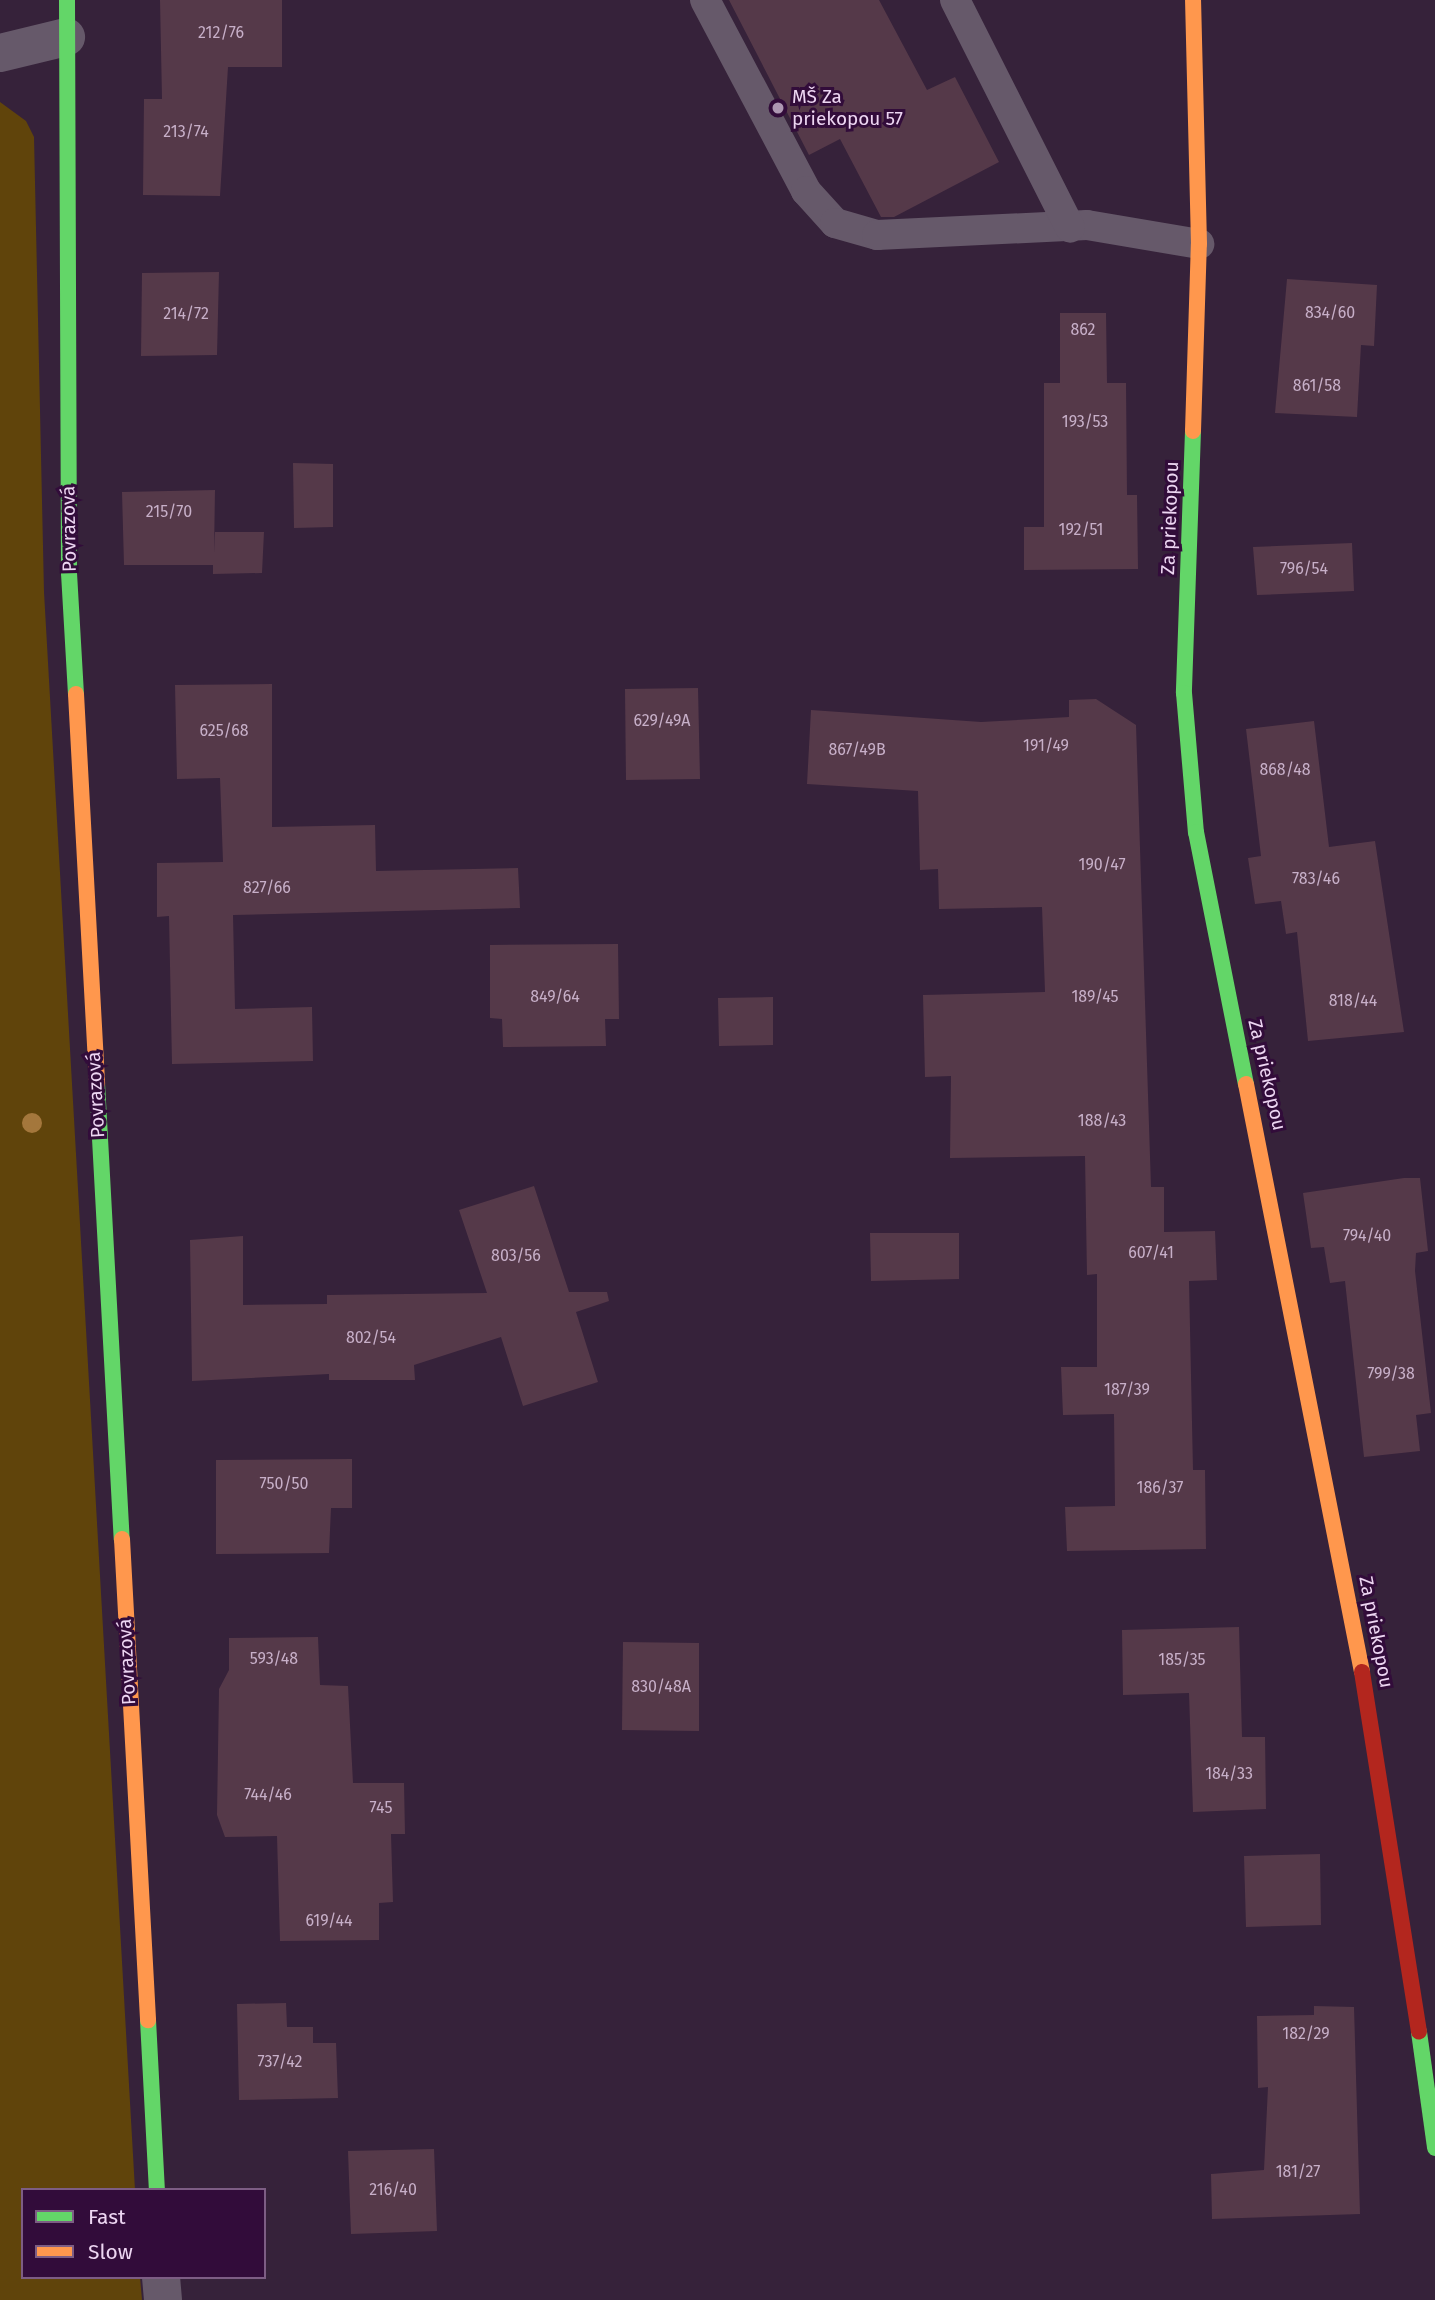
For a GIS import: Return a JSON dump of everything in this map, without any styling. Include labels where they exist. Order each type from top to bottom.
[{"type":"street","name":"Za priekopou","points":[[1193,0],[1199,244],[1184,693],[1196,832],[1386,1794],[1435,2148]]},
{"type":"street","points":[[0,53],[66,18]]},
{"type":"street","name":"Povrazová","points":[[66,18],[69,573],[157,2188]]},
{"type":"street","points":[[161,2279],[163,2300]]},
{"type":"lane","points":[[705,0],[806,191],[835,223],[877,235],[1070,228],[1087,225],[1199,244]]},
{"type":"lane","points":[[955,0],[1070,228]]},
{"type":"shaded area","points":[[0,102],[26,121],[34,137],[44,592],[135,2188],[21,2188],[21,2279],[140,2279],[142,2300],[0,2300]]},
{"type":"building","points":[[160,0],[282,0],[282,67],[228,67],[220,196],[143,195],[144,99],[162,99]]},
{"type":"building","points":[[729,0],[879,0],[927,90],[955,77],[999,162],[894,217],[881,217],[840,139],[809,155]]},
{"type":"building","points":[[219,272],[217,355],[141,356],[142,273]]},
{"type":"building","points":[[1287,279],[1377,285],[1374,346],[1361,345],[1357,417],[1275,413]]},
{"type":"building","points":[[1060,313],[1106,313],[1107,383],[1126,383],[1127,495],[1137,495],[1138,569],[1024,570],[1024,527],[1044,527],[1044,383],[1060,383]]},
{"type":"building","points":[[293,463],[333,464],[333,527],[294,528]]},
{"type":"building","points":[[215,490],[214,553],[215,532],[264,532],[262,573],[213,574],[213,565],[124,565],[122,492]]},
{"type":"building","points":[[1352,543],[1354,591],[1257,595],[1253,547]]},
{"type":"building","points":[[272,684],[272,827],[375,825],[376,871],[518,868],[520,908],[233,915],[235,1009],[312,1007],[313,1061],[172,1064],[169,916],[157,917],[157,863],[223,862],[220,778],[177,779],[175,685]]},
{"type":"building","points":[[698,688],[700,779],[626,780],[625,689]]},
{"type":"building","points":[[1096,699],[1136,725],[1151,1187],[1164,1187],[1164,1232],[1215,1231],[1217,1280],[1189,1281],[1193,1470],[1205,1470],[1206,1549],[1067,1551],[1065,1507],[1115,1506],[1114,1414],[1063,1415],[1061,1367],[1097,1367],[1097,1274],[1087,1275],[1085,1156],[950,1158],[951,1076],[925,1077],[923,995],[1045,992],[1042,907],[939,909],[938,869],[920,870],[918,791],[807,784],[811,710],[981,722],[1069,717],[1069,700]]},
{"type":"building","points":[[1314,721],[1329,847],[1375,841],[1404,1032],[1308,1041],[1297,932],[1286,934],[1281,901],[1255,904],[1248,858],[1261,856],[1246,729]]},
{"type":"building","points":[[618,944],[619,1019],[605,1019],[606,1046],[503,1047],[502,1019],[490,1018],[490,945]]},
{"type":"building","points":[[773,997],[773,1045],[719,1046],[718,998]]},
{"type":"building","points":[[1420,1178],[1428,1251],[1416,1253],[1415,1271],[1431,1413],[1416,1415],[1420,1451],[1364,1457],[1345,1281],[1330,1283],[1324,1247],[1311,1248],[1303,1193]]},
{"type":"building","points":[[534,1186],[569,1292],[607,1292],[609,1301],[576,1312],[598,1382],[523,1406],[501,1337],[414,1365],[415,1380],[329,1380],[329,1374],[192,1381],[190,1240],[243,1236],[243,1305],[327,1304],[327,1295],[487,1293],[459,1210]]},
{"type":"building","points":[[870,1233],[959,1233],[959,1279],[871,1281]]},
{"type":"building","points":[[352,1459],[352,1508],[331,1508],[329,1553],[216,1554],[216,1460]]},
{"type":"building","points":[[1239,1627],[1242,1737],[1265,1737],[1266,1809],[1193,1812],[1189,1693],[1123,1695],[1122,1630]]},
{"type":"building","points":[[318,1637],[320,1685],[348,1686],[353,1783],[404,1783],[405,1834],[391,1834],[393,1902],[379,1903],[379,1940],[280,1941],[277,1836],[225,1837],[217,1815],[219,1689],[229,1670],[229,1638]]},
{"type":"building","points":[[623,1642],[699,1643],[699,1731],[622,1730]]},
{"type":"building","points":[[1320,1854],[1321,1925],[1246,1927],[1244,1856]]},
{"type":"building","points":[[286,2003],[287,2027],[313,2027],[313,2043],[336,2043],[338,2098],[239,2100],[237,2004]]},
{"type":"building","points":[[1314,2006],[1354,2007],[1360,2214],[1212,2219],[1211,2174],[1264,2170],[1268,2087],[1258,2088],[1257,2016],[1314,2015]]},
{"type":"building","points":[[434,2149],[437,2231],[351,2234],[348,2151]]},
{"type":"traffic: fast","points":[[67,0],[69,573],[76,694]]},
{"type":"traffic: fast","points":[[1193,431],[1184,693],[1196,832],[1246,1084]]},
{"type":"traffic: fast","points":[[97,1083],[122,1539]]},
{"type":"traffic: fast","points":[[148,2020],[157,2188]]},
{"type":"traffic: fast","points":[[1419,2032],[1435,2148]]},
{"type":"traffic: slow","points":[[1193,0],[1199,244],[1193,431]]},
{"type":"traffic: slow","points":[[76,694],[97,1083]]},
{"type":"traffic: slow","points":[[1246,1084],[1362,1672]]},
{"type":"traffic: slow","points":[[122,1539],[148,2020]]},
{"type":"traffic: jam","points":[[1362,1672],[1419,2032]]},
{"type":"place","name":"MŠ Za priekopou 57","points":[[778,108]]}]
